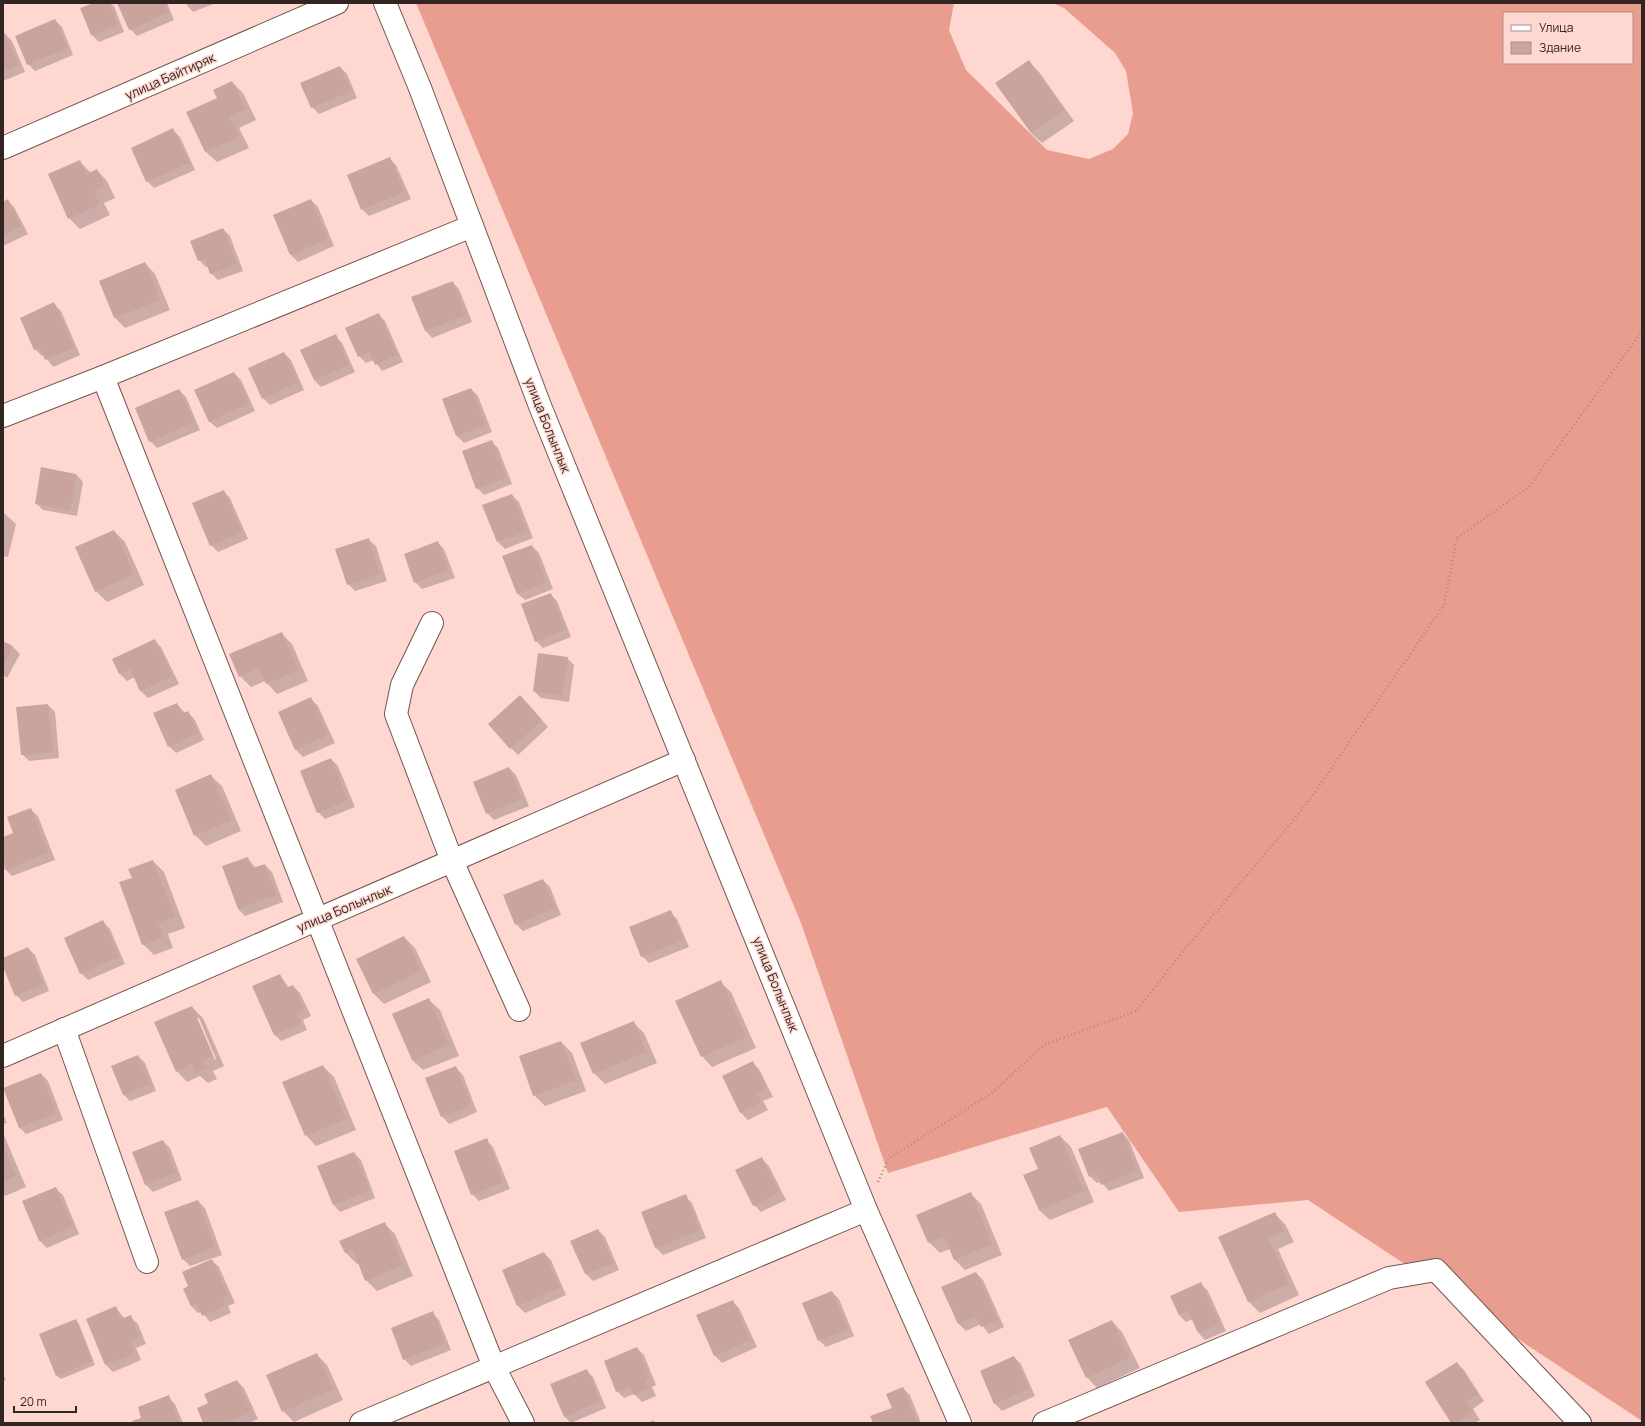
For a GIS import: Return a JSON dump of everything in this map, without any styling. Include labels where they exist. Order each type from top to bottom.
[{"type":"street","name":"улица Байтиряк","points":[[3,148],[337,3]]},
{"type":"street","name":"улица Болынлык","points":[[385,3],[420,88],[540,406],[866,1210],[960,1423]]},
{"type":"street","points":[[3,416],[103,377],[472,226]]},
{"type":"street","points":[[103,377],[494,1367],[523,1423]]},
{"type":"street","points":[[432,623],[402,685],[396,714],[452,861],[519,1010]]},
{"type":"street","name":"улица Болынлык","points":[[5,1050],[64,1029],[684,760]]},
{"type":"street","points":[[64,1029],[147,1262]]},
{"type":"street","points":[[361,1423],[866,1210]]},
{"type":"street","points":[[1044,1423],[1389,1278],[1436,1270],[1580,1423]]},
{"type":"path","points":[[866,1210],[889,1158],[991,1094],[1044,1045],[1136,1011],[1184,949],[1306,805],[1410,652],[1444,605],[1457,538],[1529,487],[1642,331]]},
{"type":"shaded area","points":[[416,3],[954,3],[949,30],[966,70],[1047,150],[1089,159],[1113,149],[1128,134],[1133,113],[1126,71],[1115,53],[1064,8],[1052,3],[1642,3],[1642,1421],[1308,1200],[1179,1212],[1107,1107],[888,1173],[801,923]]},
{"type":"building","points":[[94,3],[109,3],[118,25],[91,35],[80,8]]},
{"type":"building","points":[[117,3],[164,3],[168,13],[129,30]]},
{"type":"building","points":[[55,19],[67,48],[27,65],[15,36]]},
{"type":"building","points":[[5,33],[18,65],[3,71],[3,34]]},
{"type":"building","points":[[1029,60],[1064,110],[1031,133],[995,83]]},
{"type":"building","points":[[340,66],[351,91],[311,108],[300,83]]},
{"type":"building","points":[[232,81],[246,109],[229,117],[239,137],[205,152],[186,112],[217,98],[213,90]]},
{"type":"building","points":[[173,128],[189,163],[146,182],[131,148]]},
{"type":"building","points":[[390,157],[404,192],[361,210],[347,175]]},
{"type":"building","points":[[80,160],[86,174],[97,169],[105,187],[94,192],[100,204],[68,219],[48,174]]},
{"type":"building","points":[[8,199],[21,226],[3,236],[3,202]]},
{"type":"building","points":[[311,199],[328,239],[290,255],[273,215]]},
{"type":"building","points":[[223,228],[237,264],[210,274],[205,259],[198,261],[190,241]]},
{"type":"building","points":[[145,262],[160,300],[114,318],[99,281]]},
{"type":"building","points":[[453,281],[466,315],[425,331],[411,297]]},
{"type":"building","points":[[54,302],[74,348],[45,360],[40,348],[34,350],[20,318]]},
{"type":"building","points":[[379,313],[397,355],[375,365],[369,352],[358,357],[345,328]]},
{"type":"building","points":[[336,334],[349,365],[314,380],[300,350]]},
{"type":"building","points":[[284,352],[298,382],[262,399],[248,368]]},
{"type":"building","points":[[234,372],[249,403],[209,422],[194,390]]},
{"type":"building","points":[[471,388],[486,425],[456,436],[442,399]]},
{"type":"building","points":[[179,389],[194,422],[149,442],[135,408]]},
{"type":"building","points":[[492,440],[506,477],[476,489],[462,451]]},
{"type":"building","points":[[41,467],[76,474],[70,510],[35,504]]},
{"type":"building","points":[[224,490],[242,532],[210,546],[192,503]]},
{"type":"building","points":[[512,494],[527,531],[497,542],[482,505]]},
{"type":"building","points":[[114,530],[134,574],[95,592],[75,547]]},
{"type":"building","points":[[369,538],[380,574],[347,585],[335,549]]},
{"type":"building","points":[[438,541],[448,570],[414,583],[404,554]]},
{"type":"building","points":[[532,545],[546,582],[517,594],[502,556]]},
{"type":"building","points":[[551,593],[565,630],[535,642],[521,604]]},
{"type":"building","points":[[282,632],[298,670],[266,684],[259,668],[239,677],[229,654]]},
{"type":"building","points":[[155,639],[172,676],[140,691],[130,669],[119,674],[112,659]]},
{"type":"building","points":[[3,641],[13,646],[3,666]]},
{"type":"building","points":[[538,653],[568,657],[562,696],[533,691]]},
{"type":"building","points":[[520,695],[542,720],[510,749],[488,724]]},
{"type":"building","points":[[311,697],[328,735],[295,750],[278,712]]},
{"type":"building","points":[[177,703],[182,714],[188,711],[198,733],[168,747],[153,713]]},
{"type":"building","points":[[48,704],[53,752],[21,755],[16,707]]},
{"type":"building","points":[[331,758],[348,800],[317,813],[300,771]]},
{"type":"building","points":[[509,767],[522,799],[486,814],[473,782]]},
{"type":"building","points":[[211,774],[231,820],[194,836],[175,790]]},
{"type":"building","points":[[31,808],[48,853],[5,870],[3,837],[13,833],[7,817]]},
{"type":"building","points":[[248,857],[252,868],[265,864],[276,895],[238,909],[222,866]]},
{"type":"building","points":[[153,860],[175,917],[158,923],[163,937],[142,945],[119,882],[132,878],[128,869]]},
{"type":"building","points":[[543,879],[555,908],[515,925],[503,895]]},
{"type":"building","points":[[671,910],[683,940],[641,957],[629,927]]},
{"type":"building","points":[[103,920],[119,957],[80,974],[64,938]]},
{"type":"building","points":[[404,936],[421,971],[373,994],[356,959]]},
{"type":"building","points":[[28,947],[43,984],[15,996],[3,967],[3,958]]},
{"type":"building","points":[[280,974],[286,988],[293,985],[304,1009],[296,1013],[301,1023],[274,1035],[252,986]]},
{"type":"building","points":[[721,980],[746,1037],[701,1057],[675,1001]]},
{"type":"building","points":[[429,998],[449,1045],[412,1060],[392,1014]]},
{"type":"building","points":[[192,1006],[213,1055],[203,1060],[207,1068],[196,1073],[192,1064],[176,1072],[154,1022]]},
{"type":"building","points":[[634,1021],[646,1052],[593,1074],[580,1043]]},
{"type":"building","points":[[561,1041],[576,1080],[533,1096],[519,1056]]},
{"type":"building","points":[[138,1055],[150,1084],[123,1095],[111,1066]]},
{"type":"building","points":[[753,1061],[767,1089],[757,1094],[761,1103],[740,1113],[722,1076]]},
{"type":"building","points":[[323,1065],[346,1119],[305,1136],[282,1082]]},
{"type":"building","points":[[456,1066],[471,1105],[441,1117],[425,1078]]},
{"type":"building","points":[[41,1073],[56,1113],[19,1128],[3,1088]]},
{"type":"building","points":[[1123,1132],[1137,1171],[1101,1185],[1097,1174],[1089,1177],[1078,1149]]},
{"type":"building","points":[[1060,1135],[1084,1191],[1039,1210],[1023,1175],[1038,1169],[1029,1148]]},
{"type":"building","points":[[487,1138],[503,1182],[471,1195],[454,1151]]},
{"type":"building","points":[[163,1140],[176,1173],[145,1185],[132,1152]]},
{"type":"building","points":[[3,1145],[16,1176],[3,1182]]},
{"type":"building","points":[[354,1152],[369,1191],[333,1205],[317,1166]]},
{"type":"building","points":[[762,1157],[779,1193],[753,1206],[735,1170]]},
{"type":"building","points":[[56,1187],[73,1227],[39,1241],[22,1201]]},
{"type":"building","points":[[971,1192],[992,1244],[954,1260],[944,1236],[928,1243],[916,1215]]},
{"type":"building","points":[[686,1194],[700,1231],[655,1248],[641,1212]]},
{"type":"building","points":[[198,1200],[215,1247],[182,1260],[164,1212]]},
{"type":"building","points":[[1275,1212],[1284,1231],[1268,1238],[1289,1284],[1248,1302],[1218,1237]]},
{"type":"building","points":[[385,1222],[403,1265],[365,1281],[353,1250],[345,1253],[339,1241]]},
{"type":"building","points":[[598,1229],[613,1263],[585,1274],[570,1241]]},
{"type":"building","points":[[544,1252],[560,1288],[517,1306],[502,1270]]},
{"type":"building","points":[[212,1259],[228,1296],[222,1299],[225,1306],[202,1316],[197,1304],[191,1306],[183,1289],[188,1286],[182,1272]]},
{"type":"building","points":[[976,1272],[998,1320],[981,1327],[976,1316],[958,1324],[941,1287]]},
{"type":"building","points":[[1201,1282],[1219,1324],[1198,1333],[1188,1311],[1179,1315],[1170,1296]]},
{"type":"building","points":[[832,1291],[848,1329],[818,1341],[802,1303]]},
{"type":"building","points":[[733,1300],[750,1340],[714,1356],[696,1315]]},
{"type":"building","points":[[116,1306],[121,1319],[131,1315],[139,1337],[130,1341],[135,1353],[105,1365],[86,1319]]},
{"type":"building","points":[[433,1311],[445,1343],[403,1360],[391,1328]]},
{"type":"building","points":[[76,1319],[93,1361],[56,1376],[39,1334]]},
{"type":"building","points":[[1112,1320],[1129,1358],[1086,1378],[1068,1340]]},
{"type":"building","points":[[637,1347],[650,1378],[645,1380],[649,1389],[634,1395],[630,1386],[616,1392],[604,1361]]},
{"type":"building","points":[[317,1353],[333,1389],[282,1412],[266,1375]]},
{"type":"building","points":[[1014,1356],[1029,1389],[994,1404],[980,1371]]},
{"type":"building","points":[[1457,1362],[1478,1394],[1467,1401],[1473,1412],[1457,1423],[1451,1423],[1425,1382]]},
{"type":"building","points":[[587,1369],[600,1401],[564,1417],[550,1384]]},
{"type":"building","points":[[237,1380],[251,1412],[226,1423],[203,1423],[197,1408],[208,1403],[204,1394]]},
{"type":"building","points":[[903,1387],[917,1423],[873,1423],[870,1416],[892,1408],[886,1394]]},
{"type":"building","points":[[169,1395],[179,1423],[133,1423],[132,1421],[141,1418],[138,1407]]}]
